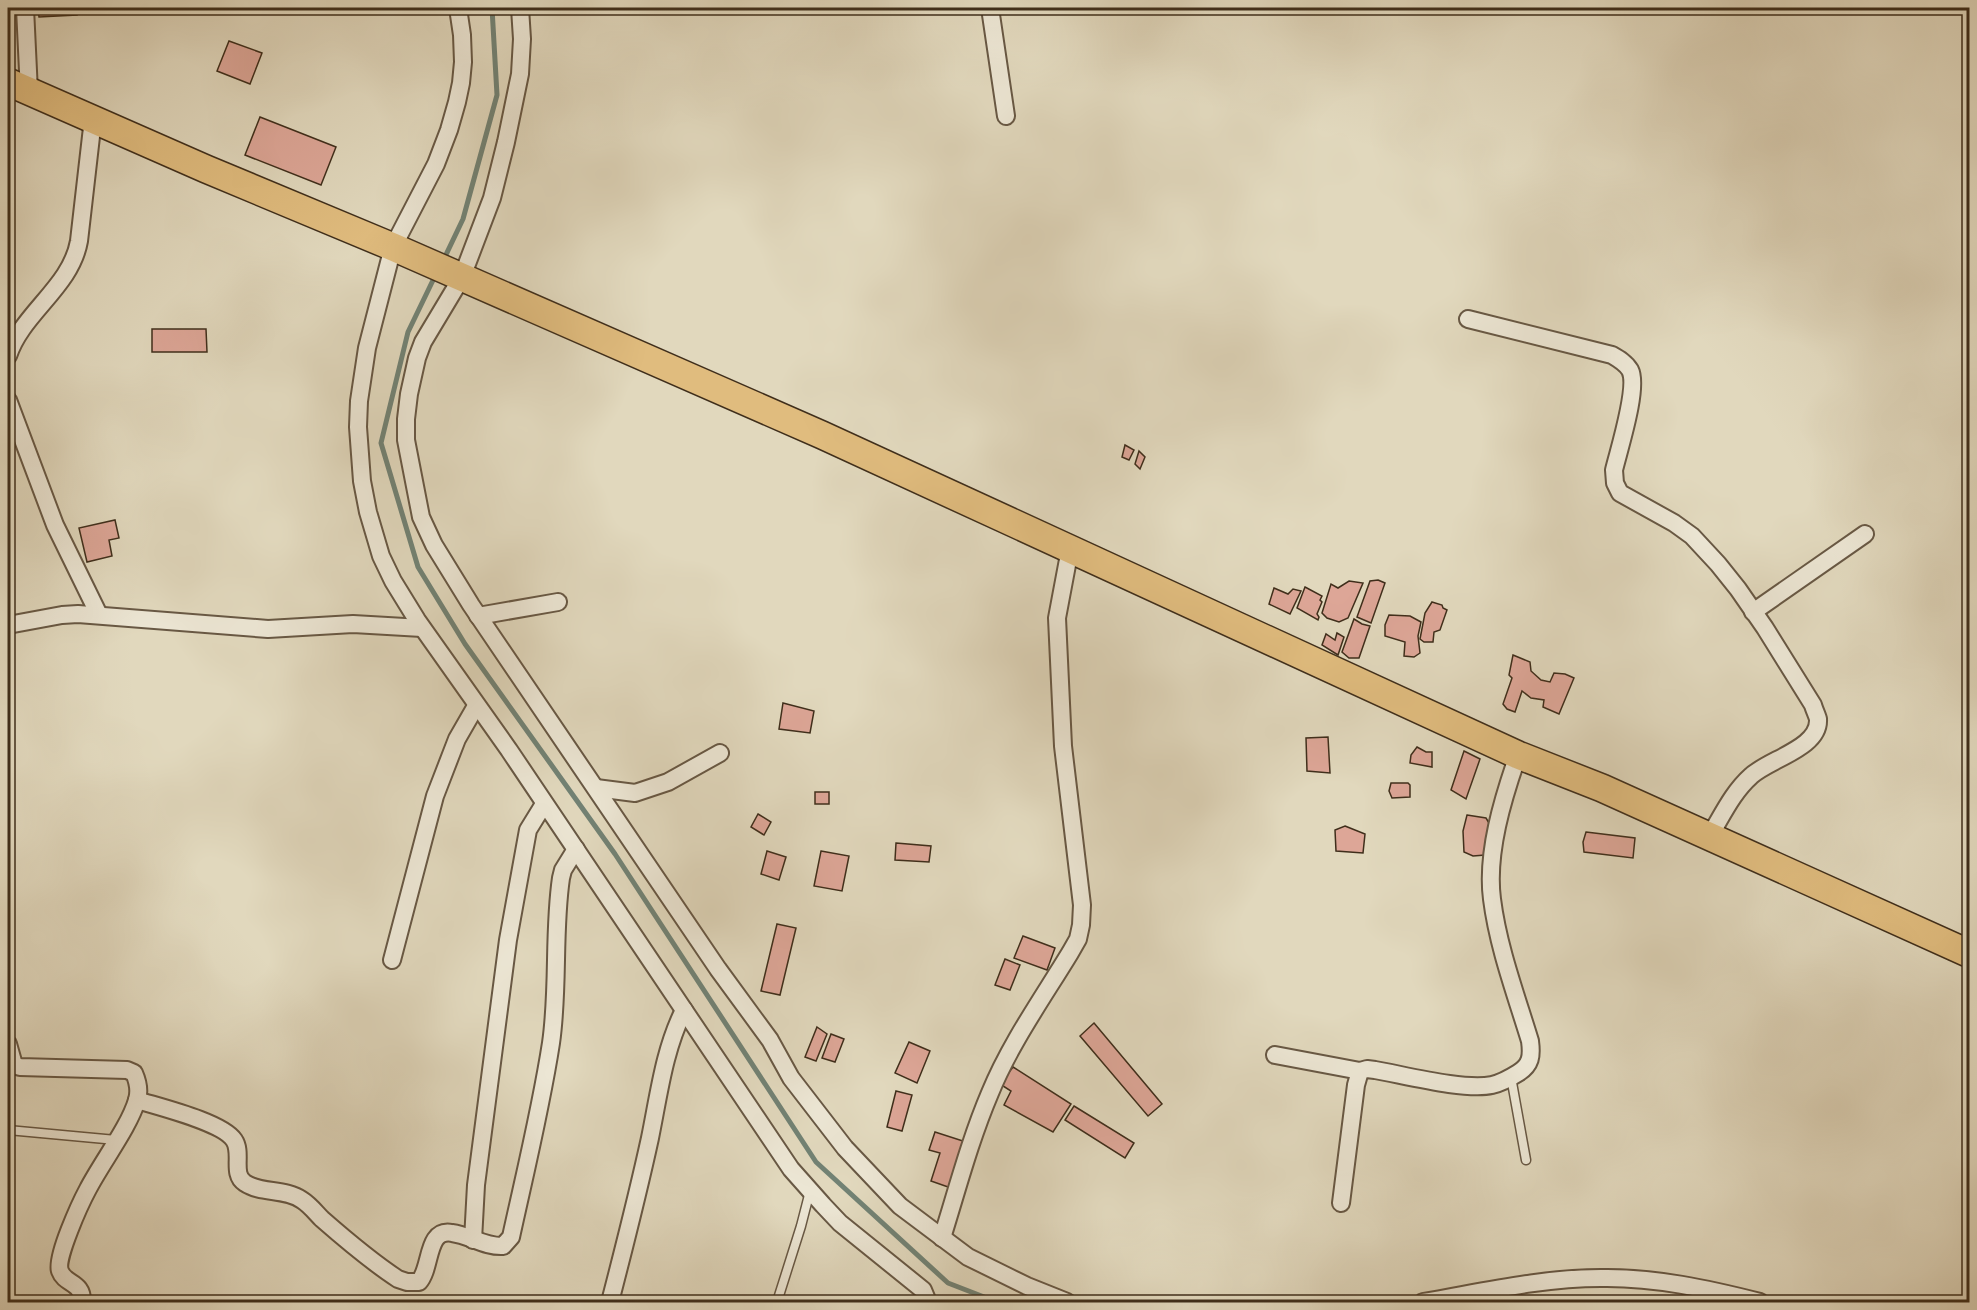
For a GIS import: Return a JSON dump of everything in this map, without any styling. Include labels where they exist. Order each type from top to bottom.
[{"type":"main road","points":[[18,87],[404,252],[822,435],[1518,755],[1602,788],[1970,954]]},
{"type":"street","points":[[18,87],[25,8]]},
{"type":"street","points":[[458,8],[463,62],[457,102],[449,130],[367,348],[359,401],[360,453],[368,512],[381,556],[393,581],[422,628],[509,750],[791,1169],[840,1222],[923,1290],[927,1300],[943,1302]]},
{"type":"street","points":[[520,8],[522,39],[520,74],[492,198],[453,274],[436,319],[417,358],[409,394],[406,440],[421,517],[434,545],[478,616],[705,951],[770,1040],[791,1078],[845,1148],[900,1206],[968,1257],[1027,1286],[1067,1302]]},
{"type":"street","points":[[990,8],[1006,116]]},
{"type":"street","points":[[8,356],[18,335],[66,274],[74,260],[79,241],[93,119]]},
{"type":"street","points":[[1468,319],[1612,355],[1629,367],[1633,377],[1632,394],[1614,470],[1620,493],[1674,523],[1692,536],[1725,572],[1754,612],[1813,705],[1818,719],[1815,732],[1807,743],[1760,768],[1737,790],[1709,837]]},
{"type":"street","points":[[8,400],[55,525],[99,615]]},
{"type":"street","points":[[1754,612],[1865,534]]},
{"type":"street","points":[[942,1238],[970,1146],[990,1093],[1014,1044],[1074,946],[1081,925],[1081,888],[1063,746],[1057,618],[1070,549]]},
{"type":"street","points":[[478,616],[558,602]]},
{"type":"street","points":[[8,625],[62,615],[99,615],[267,629],[371,624],[422,628]]},
{"type":"street","points":[[392,960],[435,795],[457,739],[476,706]]},
{"type":"street","points":[[596,788],[635,794],[668,782],[720,753]]},
{"type":"street","points":[[1275,1055],[1360,1071],[1376,1070],[1470,1086],[1491,1085],[1511,1077],[1530,1063],[1532,1053],[1530,1041],[1498,932],[1491,883],[1503,796],[1518,755]]},
{"type":"street","points":[[473,1240],[476,1185],[512,920],[528,830],[544,804]]},
{"type":"street","points":[[137,1100],[210,1124],[230,1136],[238,1149],[238,1174],[246,1184],[288,1193],[301,1199],[398,1279],[419,1282],[424,1275],[435,1239],[440,1233],[446,1231],[495,1246],[503,1246],[511,1237],[541,1097],[556,991],[561,878],[563,870],[576,849]]},
{"type":"street","points":[[610,1302],[640,1181],[666,1056],[675,1028],[684,1010]]},
{"type":"street","points":[[8,1044],[14,1065],[127,1070],[134,1073],[138,1082],[137,1100],[131,1115],[86,1191],[59,1264],[63,1276],[80,1289],[83,1296],[82,1302]]},
{"type":"street","points":[[1341,1203],[1356,1085],[1360,1071]]},
{"type":"street","points":[[1423,1302],[1534,1283],[1603,1278],[1651,1280],[1760,1302]]},
{"type":"lane","points":[[1511,1077],[1526,1160]]},
{"type":"lane","points":[[8,1130],[116,1140]]},
{"type":"lane","points":[[777,1302],[801,1227],[810,1190]]},
{"type":"building","points":[[38,8],[77,8],[77,15],[39,17]]},
{"type":"building","points":[[229,41],[262,53],[250,84],[217,71]]},
{"type":"building","points":[[260,117],[336,147],[321,185],[245,155]]},
{"type":"building","points":[[152,329],[206,329],[207,352],[152,352]]},
{"type":"building","points":[[1125,445],[1134,450],[1129,460],[1122,457]]},
{"type":"building","points":[[1139,451],[1145,457],[1140,469],[1135,464]]},
{"type":"building","points":[[115,520],[119,538],[109,540],[112,556],[87,562],[79,528]]},
{"type":"building","points":[[1378,580],[1385,583],[1371,623],[1357,617],[1370,581]]},
{"type":"building","points":[[1349,581],[1363,583],[1348,618],[1339,622],[1327,618],[1322,613],[1331,584],[1338,588]]},
{"type":"building","points":[[1305,587],[1322,596],[1317,614],[1318,620],[1297,608]]},
{"type":"building","points":[[1274,588],[1288,594],[1293,589],[1301,591],[1290,614],[1269,604]]},
{"type":"building","points":[[1432,602],[1442,605],[1447,610],[1440,630],[1434,632],[1433,642],[1424,642],[1420,639],[1425,613]]},
{"type":"building","points":[[1389,615],[1410,616],[1421,622],[1418,636],[1420,653],[1414,657],[1404,656],[1405,642],[1385,636],[1385,625]]},
{"type":"building","points":[[1354,619],[1370,626],[1359,658],[1349,658],[1342,652]]},
{"type":"building","points":[[1337,633],[1344,637],[1338,655],[1322,645],[1326,634],[1335,640]]},
{"type":"building","points":[[1513,655],[1530,662],[1531,671],[1541,680],[1550,682],[1554,673],[1574,678],[1559,714],[1543,707],[1544,700],[1531,698],[1522,691],[1515,712],[1507,709],[1503,704],[1512,678],[1509,675]]},
{"type":"building","points":[[783,703],[814,711],[810,733],[779,729]]},
{"type":"building","points":[[1328,737],[1330,773],[1307,771],[1306,738]]},
{"type":"building","points":[[1417,747],[1426,752],[1432,752],[1432,767],[1410,763],[1411,755]]},
{"type":"building","points":[[1464,751],[1480,759],[1466,799],[1451,790]]},
{"type":"building","points":[[1391,783],[1408,783],[1410,797],[1392,798],[1389,791]]},
{"type":"building","points":[[815,792],[829,792],[829,804],[815,804]]},
{"type":"building","points":[[758,814],[771,822],[764,835],[751,827]]},
{"type":"building","points":[[1467,815],[1486,818],[1489,823],[1485,855],[1473,856],[1464,852],[1463,831]]},
{"type":"building","points":[[1345,826],[1365,834],[1363,853],[1336,851],[1335,830]]},
{"type":"building","points":[[1586,832],[1635,838],[1633,858],[1584,852],[1583,842]]},
{"type":"building","points":[[896,843],[931,846],[929,862],[895,860]]},
{"type":"building","points":[[767,851],[786,857],[779,880],[761,874]]},
{"type":"building","points":[[821,851],[849,856],[842,891],[814,886]]},
{"type":"building","points":[[777,924],[796,928],[780,995],[761,991]]},
{"type":"building","points":[[1023,936],[1055,948],[1047,970],[1014,958]]},
{"type":"building","points":[[1005,959],[1020,965],[1010,990],[995,985]]},
{"type":"building","points":[[1094,1023],[1162,1104],[1148,1116],[1080,1036]]},
{"type":"building","points":[[817,1027],[827,1034],[816,1061],[805,1057]]},
{"type":"building","points":[[831,1034],[844,1039],[835,1062],[822,1058]]},
{"type":"building","points":[[909,1042],[930,1051],[917,1083],[895,1073]]},
{"type":"building","points":[[1013,1067],[1071,1104],[1053,1132],[1004,1105],[1011,1091],[1000,1084]]},
{"type":"building","points":[[896,1091],[912,1095],[902,1131],[887,1127]]},
{"type":"building","points":[[1074,1106],[1134,1143],[1125,1158],[1065,1120]]},
{"type":"building","points":[[935,1132],[966,1142],[951,1188],[931,1181],[940,1153],[929,1150]]},
{"type":"waterway","points":[[443,261],[463,219],[497,95],[492,8]]},
{"type":"waterway","points":[[436,274],[408,332],[381,443],[418,567],[465,644],[615,854],[816,1162],[948,1283],[997,1302]]},
{"type":"waterway","points":[[1595,1302],[1616,1302]]}]
